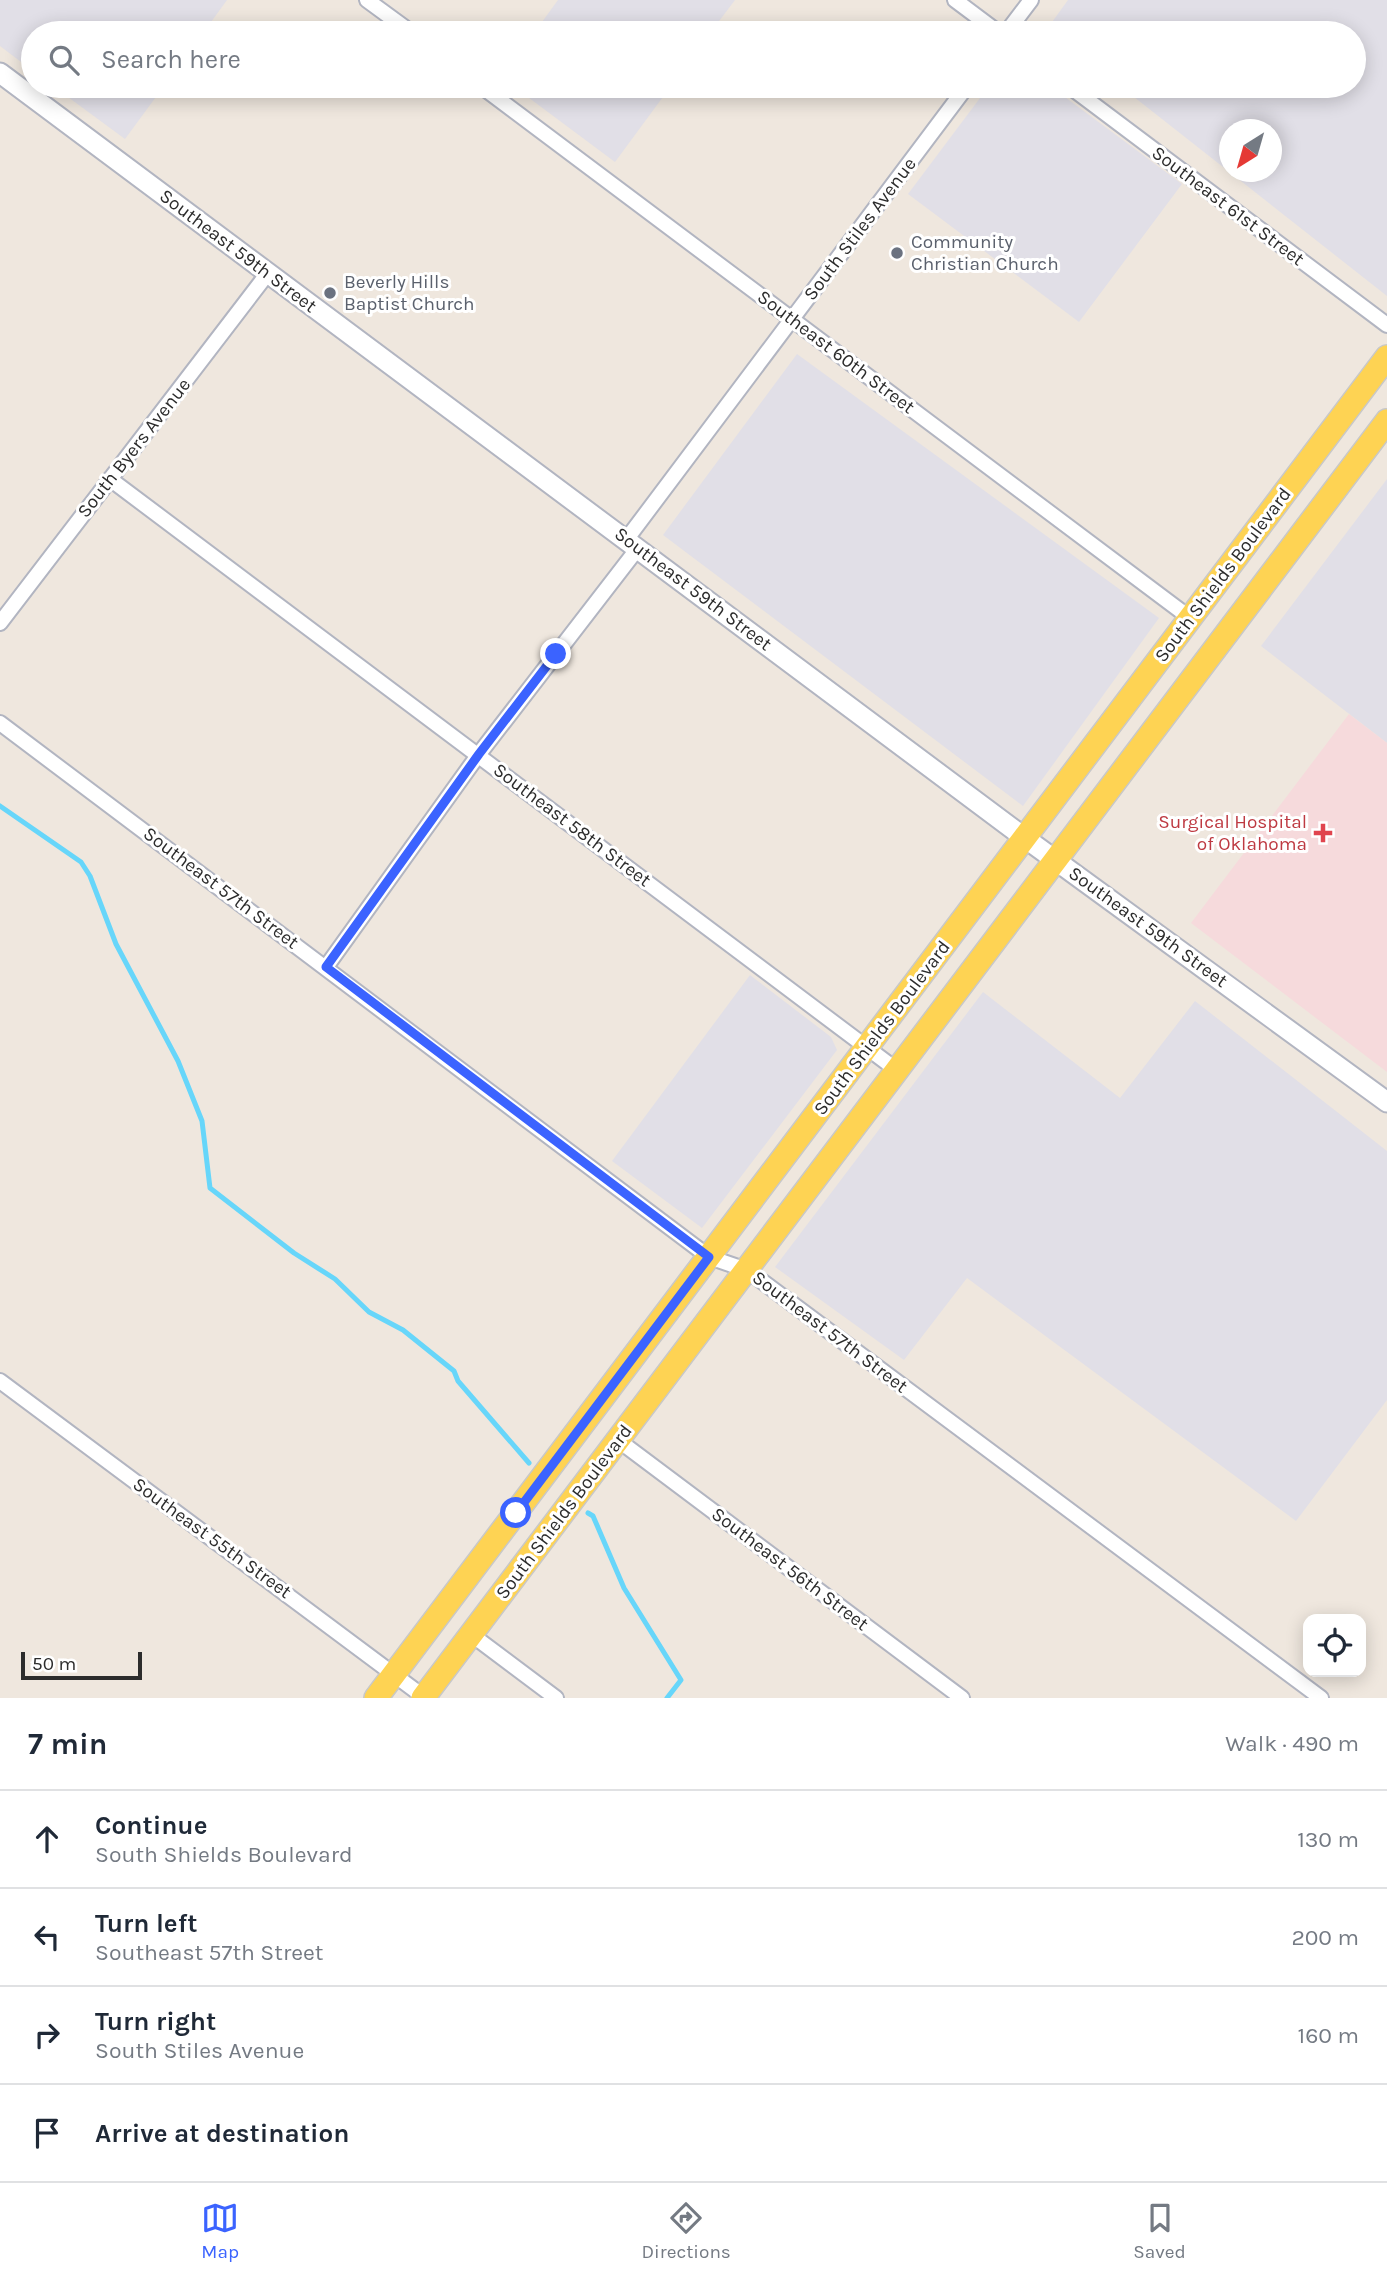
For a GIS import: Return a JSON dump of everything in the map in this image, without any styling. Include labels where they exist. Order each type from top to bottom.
[{"type":"main road","name":"Southeast 59th Street","points":[[0,74],[21,90]]},
{"type":"main road","name":"Southeast 59th Street","points":[[32,98],[1025,838],[1387,1102]]},
{"type":"main road","name":"South Shields Boulevard","points":[[376,1698],[1387,357]]},
{"type":"main road","name":"South Shields Boulevard","points":[[424,1697],[1387,421]]},
{"type":"main road","points":[[1322,443],[1353,467]]},
{"type":"street","points":[[367,0],[396,21]]},
{"type":"street","points":[[955,0],[983,21]]},
{"type":"street","points":[[1015,21],[1031,0]]},
{"type":"street","name":"Southeast 60th Street","points":[[497,98],[1190,618]]},
{"type":"street","name":"South Stiles Avenue","points":[[326,967],[793,320],[958,98]]},
{"type":"street","name":"Southeast 61st Street","points":[[1085,98],[1387,325]]},
{"type":"street","name":"South Byers Avenue","points":[[0,623],[268,273]]},
{"type":"street","name":"Southeast 58th Street","points":[[110,479],[898,1071]]},
{"type":"street","name":"Southeast 57th Street","points":[[0,723],[709,1257],[747,1270],[1321,1698]]},
{"type":"street","name":"Southeast 55th Street","points":[[2,1387],[424,1697]]},
{"type":"street","name":"Southeast 56th Street","points":[[618,1440],[962,1698]]},
{"type":"street","points":[[472,1635],[556,1698]]},
{"type":"shaded area","points":[[0,0],[227,0],[212,21],[21,21],[21,62],[0,46]]},
{"type":"shaded area","points":[[558,0],[735,0],[719,21],[543,21]]},
{"type":"shaded area","points":[[1068,0],[1387,0],[1387,296],[1242,182],[1282,182],[1282,119],[1219,119],[1219,164],[1135,98],[1366,98],[1366,21],[1053,21]]},
{"type":"shaded area","points":[[69,98],[155,98],[125,139]]},
{"type":"shaded area","points":[[529,98],[662,98],[615,162]]},
{"type":"shaded area","points":[[980,98],[1066,98],[1182,184],[1079,322],[908,194]]},
{"type":"shaded area","points":[[797,354],[1159,618],[1023,806],[663,535]]},
{"type":"shaded area","points":[[1387,479],[1387,743],[1261,646]]},
{"type":"shaded area","name":"Surgical Hospital of Oklahoma","points":[[1349,714],[1387,743],[1387,1072],[1191,923]]},
{"type":"shaded area","points":[[750,975],[831,1037],[837,1050],[702,1228],[612,1161]]},
{"type":"shaded area","points":[[983,992],[1120,1098],[1195,1001],[1387,1151],[1387,1400],[1296,1521],[967,1278],[904,1360],[775,1267]]},
{"type":"waterway","points":[[0,806],[81,862],[90,876],[116,944],[178,1061],[202,1121],[210,1188],[294,1253],[335,1279],[369,1312],[403,1330],[454,1371],[458,1381],[529,1463]]},
{"type":"waterway","points":[[588,1513],[593,1516],[624,1588],[681,1680],[667,1698]]},
{"type":"place","name":"Community Christian Church","points":[[897,253]]},
{"type":"place","name":"Beverly Hills Baptist Church","points":[[330,293]]},
{"type":"place","name":"Surgical Hospital of Oklahoma","points":[[1323,833]]},
{"type":"route","points":[[516,1513],[709,1257],[326,967],[479,754],[556,654]]}]
